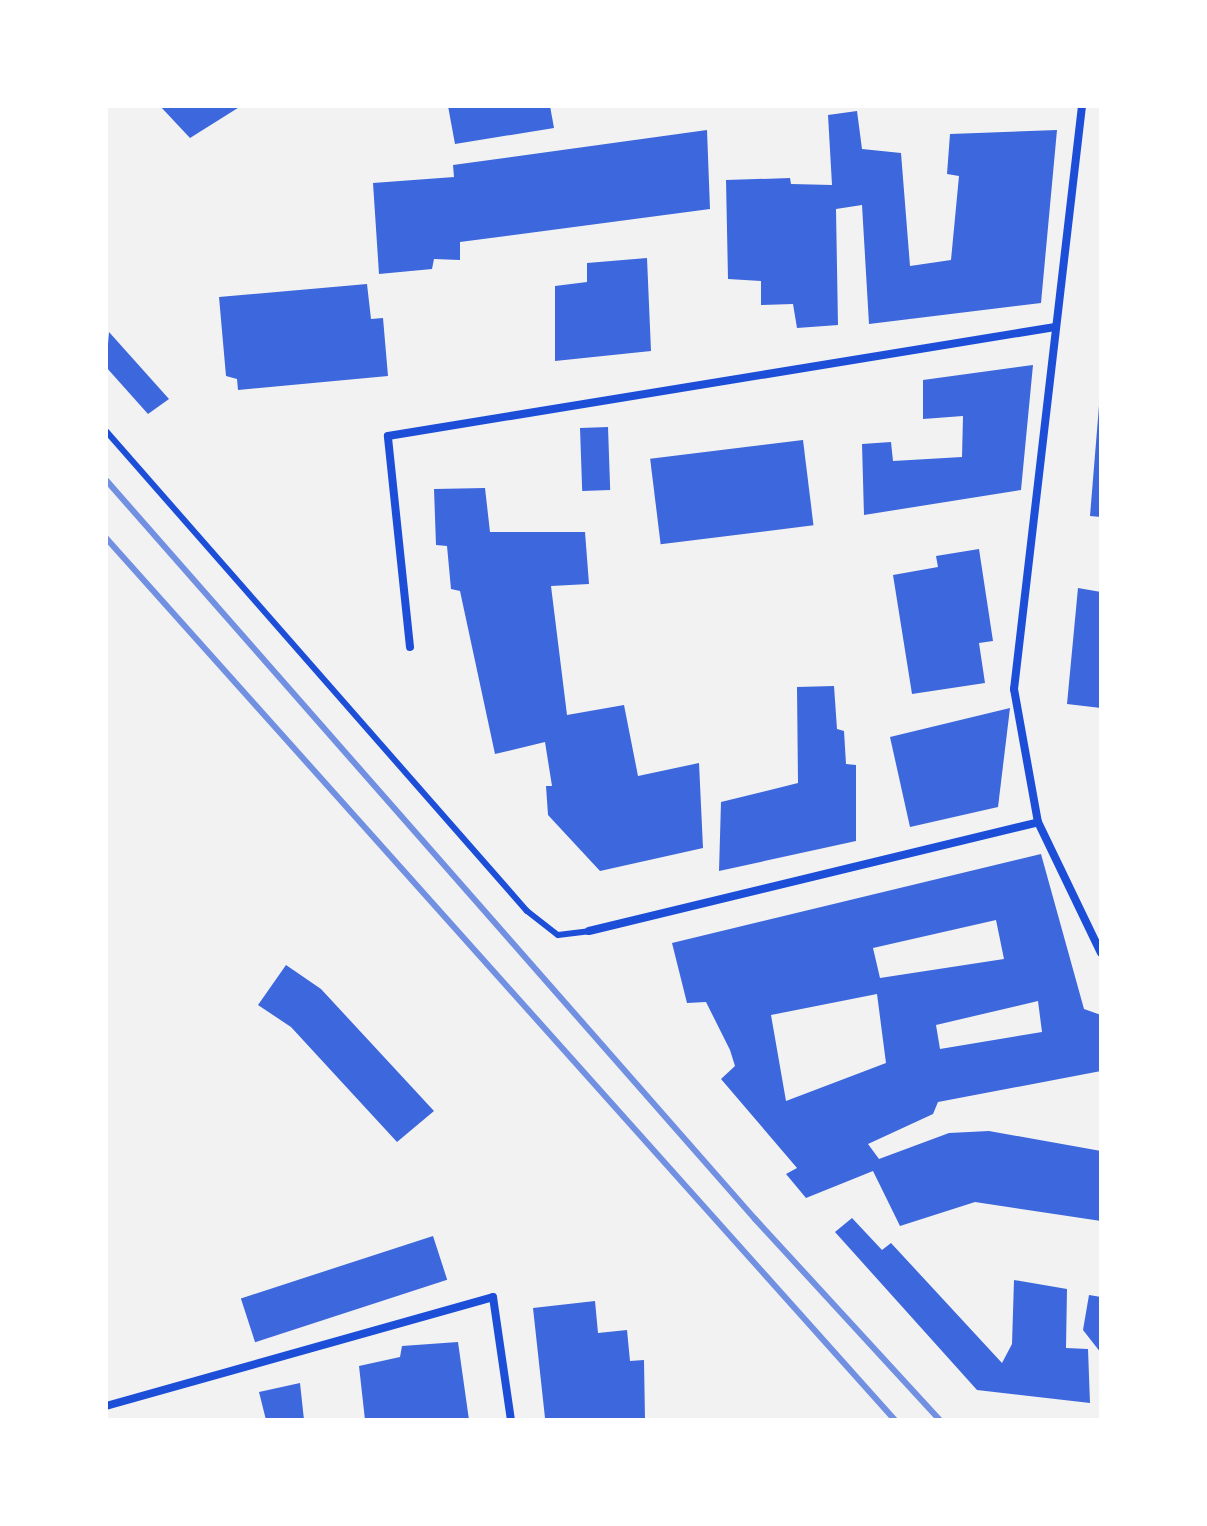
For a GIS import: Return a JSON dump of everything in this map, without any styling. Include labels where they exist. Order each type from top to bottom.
[{"type":"street","points":[[1082,106],[1014,689],[1038,822],[1101,953]]},
{"type":"street","points":[[410,647],[388,436],[1055,327]]},
{"type":"street","points":[[589,931],[1038,822]]},
{"type":"street","points":[[106,1406],[493,1297],[511,1420]]},
{"type":"lane","points":[[106,431],[527,911],[558,935],[589,931]]},
{"type":"building","points":[[160,106],[241,106],[190,138]]},
{"type":"building","points":[[448,106],[550,106],[554,128],[455,144]]},
{"type":"building","points":[[857,111],[862,149],[901,153],[910,266],[951,260],[959,176],[947,174],[950,134],[1057,130],[1041,303],[869,324],[862,205],[836,209],[838,325],[797,328],[793,304],[761,305],[761,281],[728,279],[726,180],[790,178],[791,184],[832,185],[828,115]]},
{"type":"building","points":[[707,130],[710,209],[460,242],[460,260],[434,259],[432,269],[379,274],[373,183],[454,177],[453,165]]},
{"type":"building","points":[[647,258],[651,351],[555,361],[555,286],[587,282],[587,263]]},
{"type":"building","points":[[367,284],[371,319],[383,318],[388,376],[238,390],[237,379],[226,376],[219,297]]},
{"type":"building","points":[[109,332],[169,399],[148,414],[106,367]]},
{"type":"building","points":[[1033,365],[1021,490],[864,515],[862,444],[891,442],[893,461],[962,457],[963,416],[923,419],[923,380]]},
{"type":"building","points":[[1101,406],[1101,517],[1090,516]]},
{"type":"building","points":[[608,427],[610,490],[582,491],[580,428]]},
{"type":"building","points":[[803,440],[813,525],[661,544],[650,459]]},
{"type":"building","points":[[485,488],[490,532],[585,532],[589,584],[551,586],[567,715],[624,705],[638,776],[699,763],[703,848],[600,871],[548,815],[546,786],[552,786],[545,742],[495,754],[460,591],[451,589],[447,546],[436,545],[434,489]]},
{"type":"building","points":[[979,549],[993,641],[979,643],[985,683],[912,694],[893,575],[938,567],[936,556]]},
{"type":"building","points":[[1078,588],[1101,592],[1101,708],[1067,704]]},
{"type":"building","points":[[834,686],[837,729],[844,731],[846,764],[856,765],[856,841],[719,871],[721,802],[798,783],[797,687]]},
{"type":"building","points":[[1010,708],[998,807],[910,827],[890,737]]},
{"type":"building","points":[[1041,854],[1084,1009],[1101,1015],[1101,1071],[938,1102],[933,1114],[868,1144],[879,1159],[949,1133],[989,1131],[1101,1151],[1101,1221],[975,1202],[900,1226],[873,1171],[806,1198],[786,1174],[797,1168],[721,1079],[735,1066],[730,1050],[706,1002],[687,1003],[672,943]],"holes":[[[996,920],[1004,959],[880,978],[873,948]],[[877,994],[886,1063],[786,1101],[771,1015]],[[1038,1001],[1042,1032],[940,1049],[936,1025]]]},
{"type":"building","points":[[286,965],[321,989],[434,1111],[397,1142],[291,1027],[258,1005]]},
{"type":"building","points":[[852,1218],[882,1250],[891,1243],[1002,1363],[1012,1344],[1014,1280],[1067,1289],[1066,1348],[1088,1349],[1090,1403],[977,1390],[835,1232]]},
{"type":"building","points":[[433,1236],[447,1280],[255,1342],[241,1298]]},
{"type":"building","points":[[1089,1295],[1101,1297],[1101,1353],[1083,1330]]},
{"type":"building","points":[[595,1301],[598,1333],[627,1330],[630,1361],[644,1360],[645,1420],[545,1418],[533,1308]]},
{"type":"building","points":[[458,1342],[469,1420],[365,1420],[359,1366],[400,1357],[402,1346]]},
{"type":"building","points":[[300,1383],[304,1420],[266,1420],[259,1392]]},
{"type":"railway","points":[[106,480],[755,1219],[940,1420]]},
{"type":"railway","points":[[106,538],[895,1420]]}]
